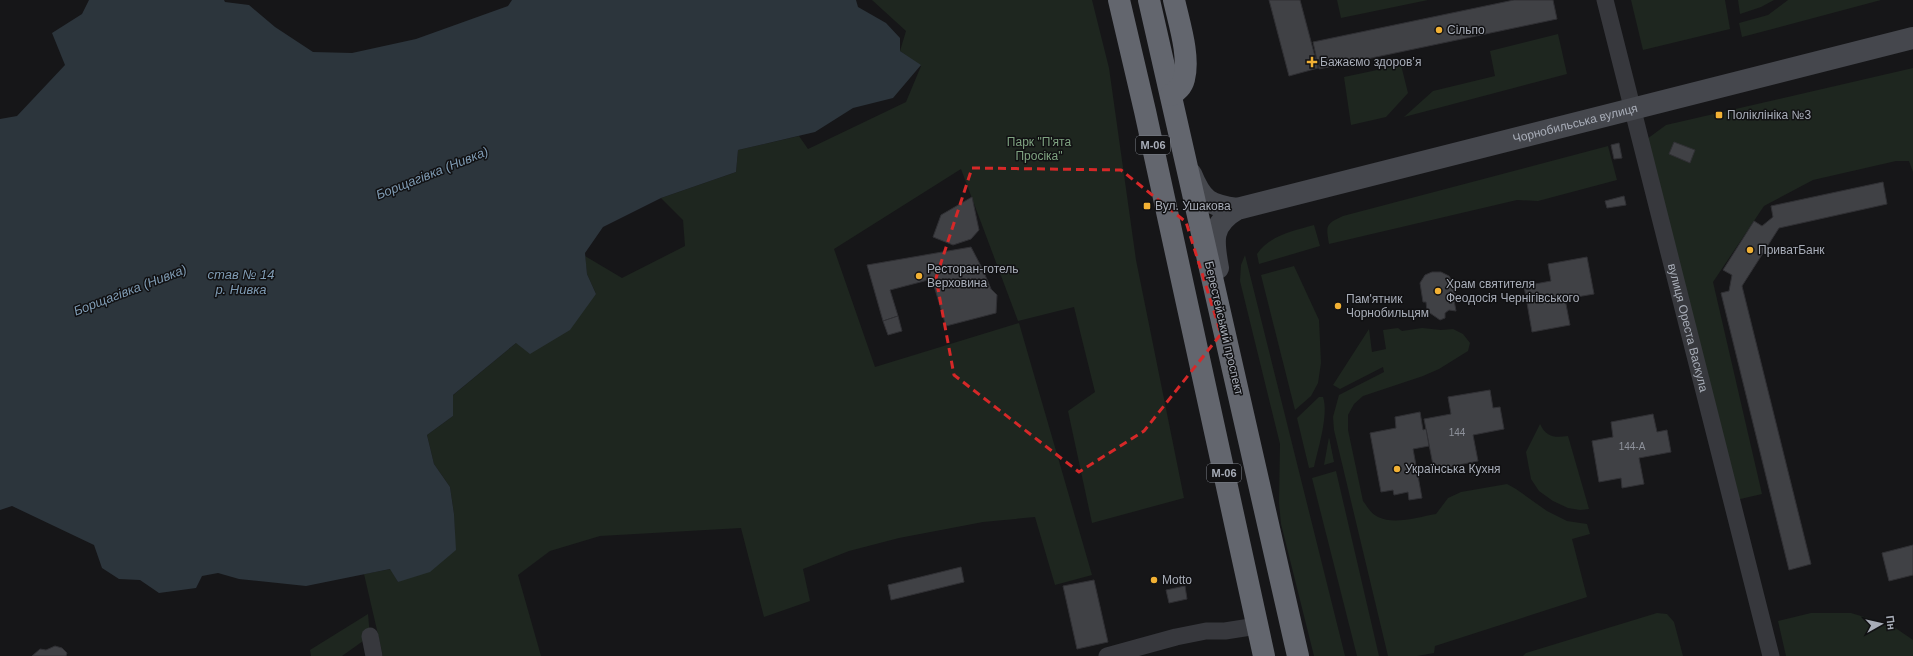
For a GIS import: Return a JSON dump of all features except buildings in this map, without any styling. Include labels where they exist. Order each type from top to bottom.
[{"type":"highway","name":"М-06","points":[[1119,0],[1145,110],[1264,656]]},
{"type":"highway","name":"Берестейський проспект","points":[[1149,0],[1298,656]]},
{"type":"highway","points":[[1171,95],[1179,90],[1184,79],[1185,54],[1174,0]]},
{"type":"main road","name":"Чорнобильська вулиця","points":[[1258,483],[1259,459],[1214,249],[1215,232],[1225,216],[1237,209],[1913,38]]},
{"type":"main road","name":"Чорнобильська вулиця","points":[[1187,164],[1196,187],[1206,200],[1217,206],[1237,209]]},
{"type":"street","name":"вулиця Ореста Васкула","points":[[1605,0],[1771,656]]},
{"type":"street","points":[[1107,656],[1191,634],[1211,630],[1225,631],[1257,626]]},
{"type":"street","points":[[370,636],[374,656]]},
{"type":"highlighted area","points":[[972,168],[1121,170],[1186,222],[1221,334],[1144,431],[1079,472],[954,375],[936,278]]},
{"type":"green space","name":"Парк \"П'ята Просіка\"","points":[[872,0],[1092,0],[1109,68],[1136,260],[1184,498],[1092,523],[1068,411],[1095,392],[1074,307],[1018,321],[961,169],[834,249],[875,367],[1019,323],[1092,575],[1055,585],[1035,517],[983,522],[899,538],[849,551],[803,569],[810,601],[764,617],[741,528],[600,536],[550,551],[518,575],[541,656],[383,656],[364,574],[391,569],[398,582],[455,550],[454,514],[450,487],[434,464],[427,435],[453,416],[452,396],[516,343],[596,294],[587,274],[585,256],[622,278],[685,246],[683,220],[661,198],[736,172],[738,150],[799,136],[808,149],[906,102],[921,66],[900,51],[906,31]]},
{"type":"green space","points":[[1337,0],[1428,0],[1341,18]]},
{"type":"green space","points":[[1631,0],[1725,0],[1730,29],[1643,50]]},
{"type":"green space","points":[[1738,0],[1774,0],[1761,7],[1740,14]]},
{"type":"green space","points":[[1788,0],[1881,0],[1742,37],[1739,23],[1768,15]]},
{"type":"green space","points":[[1558,34],[1567,74],[1404,117],[1433,91],[1495,76],[1490,51]]},
{"type":"green space","points":[[1401,65],[1408,93],[1386,117],[1351,125],[1344,77]]},
{"type":"green space","points":[[1913,68],[1913,172],[1909,161],[1896,161],[1813,180],[1764,206],[1713,282],[1762,494],[1736,500],[1647,139],[1666,125]]},
{"type":"green space","points":[[1608,146],[1617,180],[1538,201],[1517,200],[1329,244],[1327,233],[1328,226],[1333,221],[1343,216]]},
{"type":"green space","points":[[1314,225],[1320,246],[1259,264],[1257,254],[1268,242],[1290,232]]},
{"type":"green space","points":[[1245,255],[1345,656],[1314,656],[1281,524],[1279,503],[1280,444],[1240,281],[1241,265]]},
{"type":"green space","points":[[1294,266],[1319,320],[1321,363],[1318,383],[1311,396],[1295,410],[1261,275]]},
{"type":"green space","points":[[1398,328],[1402,331],[1422,328],[1441,330],[1453,329],[1463,334],[1470,343],[1468,351],[1439,369],[1423,376],[1363,396],[1354,404],[1348,415],[1348,430],[1363,501],[1371,512],[1378,517],[1391,520],[1407,520],[1436,514],[1448,498],[1461,492],[1507,484],[1547,511],[1567,521],[1587,524],[1590,534],[1572,539],[1587,597],[1435,646],[1434,653],[1417,656],[1388,656],[1334,430],[1333,417],[1339,395],[1384,372],[1383,367],[1340,389],[1333,385],[1369,329],[1372,352],[1386,349],[1383,330]]},
{"type":"green space","points":[[1319,397],[1323,397],[1325,413],[1324,422],[1314,467],[1309,468],[1297,418]]},
{"type":"green space","points":[[1540,424],[1545,432],[1551,436],[1568,436],[1589,509],[1580,510],[1568,508],[1553,501],[1539,491],[1531,479],[1526,452]]},
{"type":"green space","points":[[1329,437],[1334,462],[1324,465]]},
{"type":"green space","points":[[1336,471],[1379,656],[1357,656],[1312,478]]},
{"type":"green space","points":[[1657,613],[1667,614],[1674,622],[1683,656],[1523,656],[1526,653]]},
{"type":"green space","points":[[1811,613],[1851,613],[1891,625],[1913,640],[1913,656],[1786,656],[1778,621]]},
{"type":"green space","points":[[368,614],[370,636],[342,656],[311,656],[310,650]]},
{"type":"water","name":"став № 14 р. Нивка","points":[[89,0],[224,0],[225,2],[249,5],[275,27],[313,52],[352,53],[416,39],[508,6],[512,0],[856,0],[858,7],[886,23],[900,38],[900,51],[921,65],[893,98],[853,108],[815,132],[738,150],[736,172],[661,198],[603,227],[585,253],[587,274],[596,294],[570,330],[530,354],[516,343],[453,395],[453,416],[427,435],[434,464],[450,487],[454,514],[456,550],[430,572],[398,582],[390,569],[306,586],[239,579],[218,573],[202,576],[196,588],[159,593],[140,580],[119,579],[102,568],[94,545],[12,506],[0,510],[0,119],[17,116],[65,65],[52,33],[82,14]]},
{"type":"place","name":"Сільпо","points":[[1439,30]]},
{"type":"place","name":"Бажаємо здоровʼя","points":[[1312,62]]},
{"type":"place","name":"Поліклініка №3","points":[[1719,115]]},
{"type":"place","name":"Вул. Ушакова","points":[[1147,206]]},
{"type":"place","name":"ПриватБанк","points":[[1750,250]]},
{"type":"place","name":"Ресторан-готель Верховина","points":[[919,276]]},
{"type":"place","name":"Храм святителя Феодосія Чернігівського","points":[[1438,291]]},
{"type":"place","name":"Пам'ятник Чорнобильцям","points":[[1338,306]]},
{"type":"place","name":"Українська Кухня","points":[[1397,469]]},
{"type":"place","name":"Motto","points":[[1154,580]]},
{"type":"water label","name":"Борщагівка (Нивка)","points":[[432,173]]},
{"type":"water label","name":"Борщагівка (Нивка)","points":[[130,290]]}]
